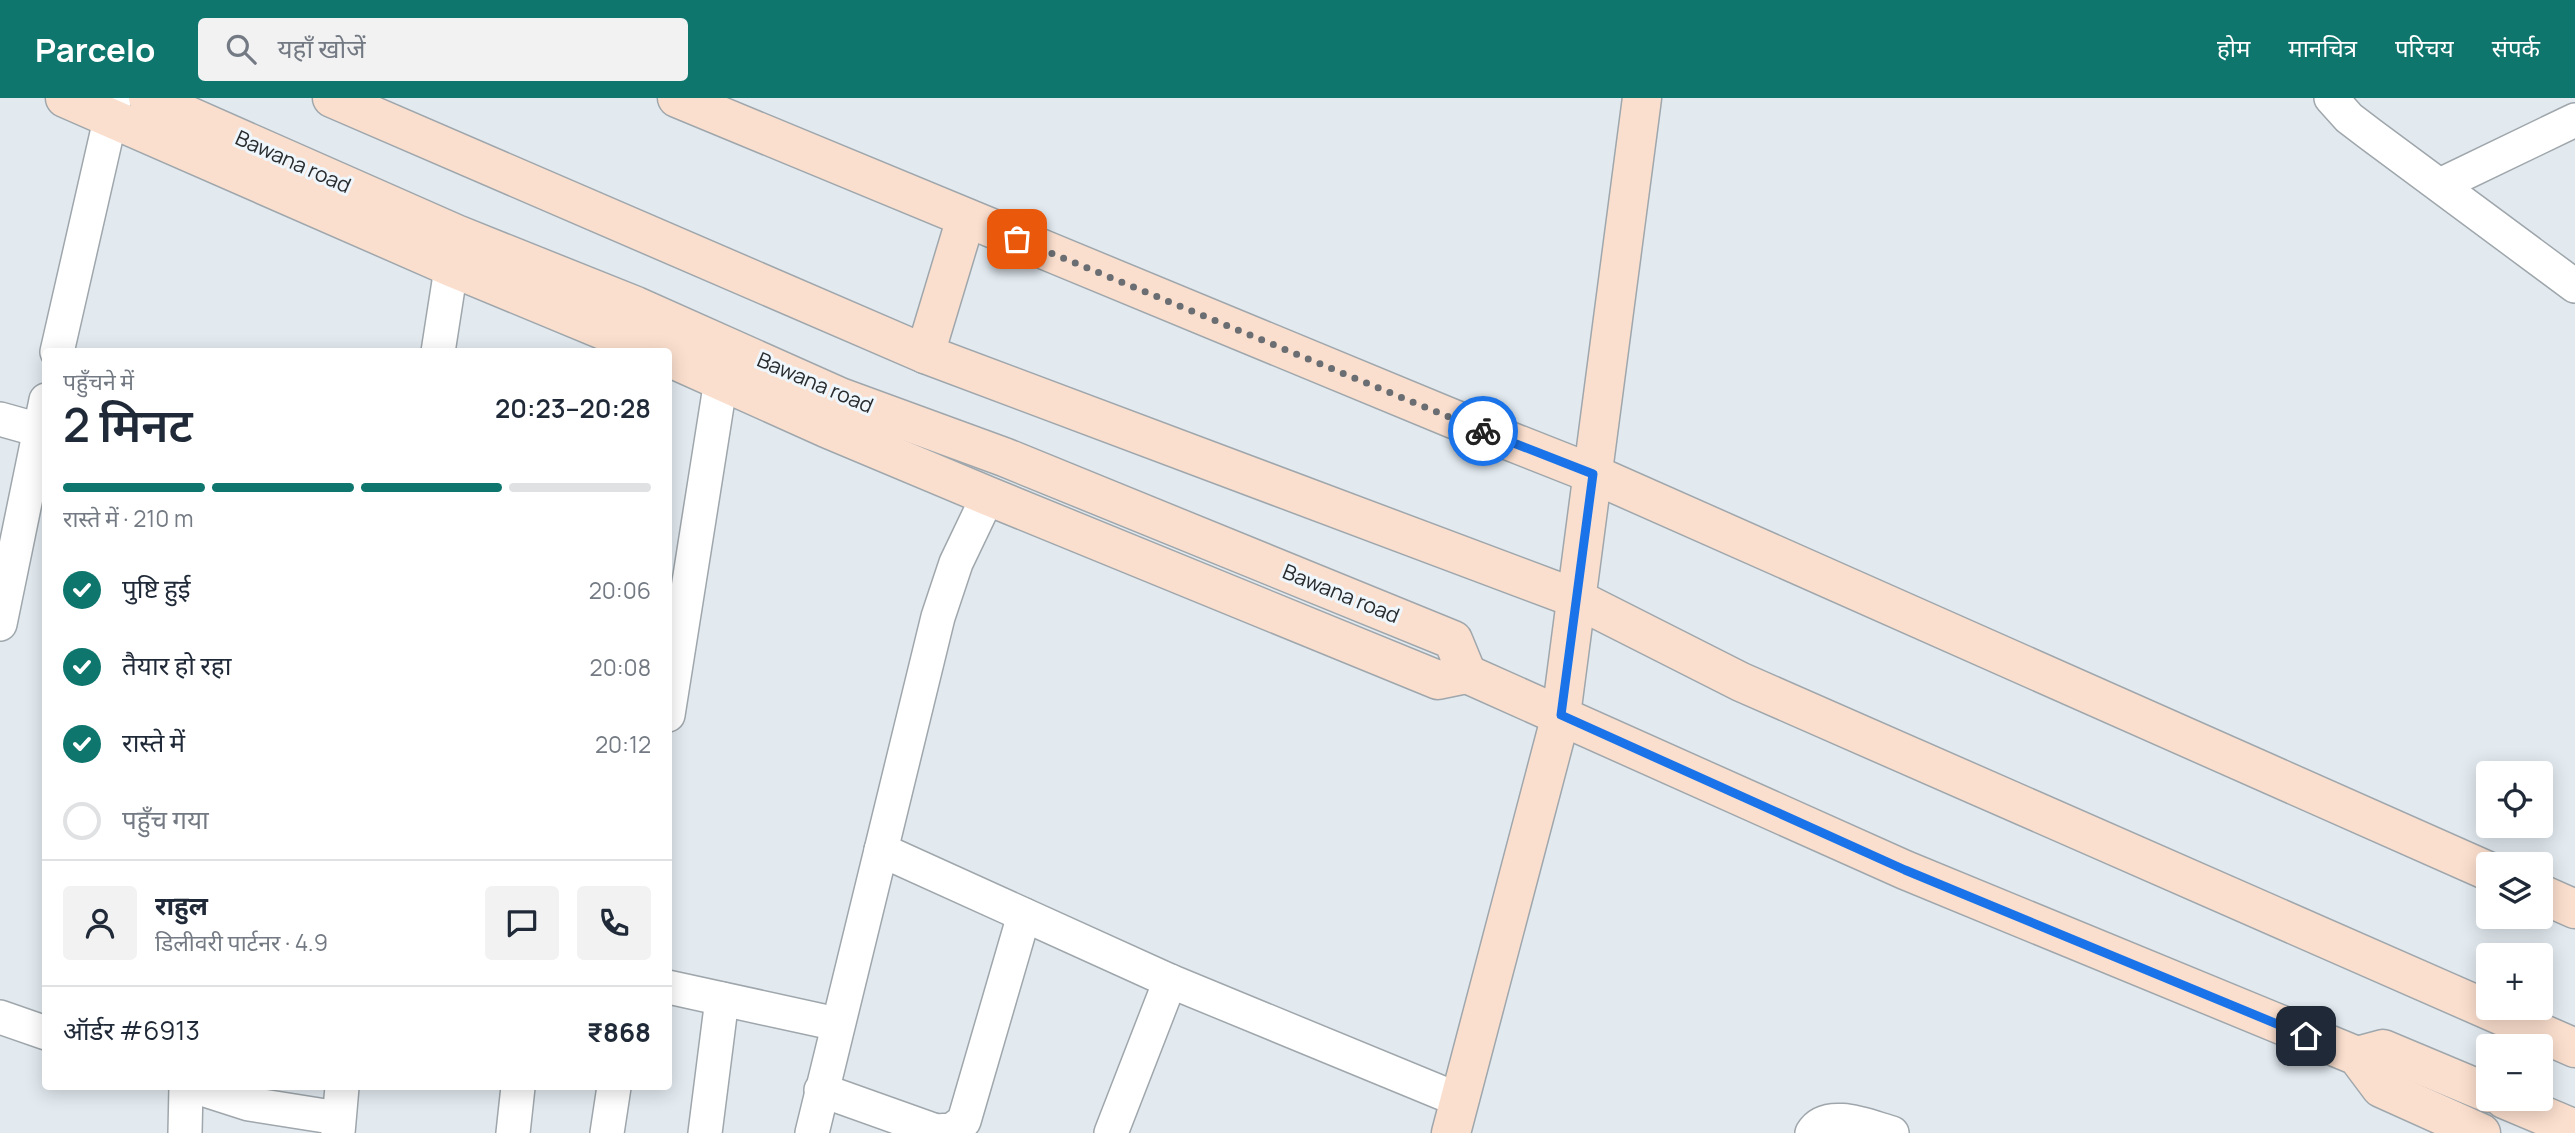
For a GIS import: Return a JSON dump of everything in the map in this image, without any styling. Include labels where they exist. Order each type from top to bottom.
[{"type":"street","name":"Bawana road","points":[[65,98],[113,108],[454,251],[648,312],[840,397],[1017,462],[1454,640],[1467,674],[1438,680],[988,496],[826,428],[672,359]]},
{"type":"street","name":"Bawana road","points":[[148,98],[454,251],[633,347]]},
{"type":"street","points":[[332,98],[925,354],[1575,598],[1741,682],[2575,1048]]},
{"type":"street","points":[[677,98],[1451,418],[1593,474],[2476,865]]},
{"type":"street","points":[[881,850],[1170,981],[1455,1116],[1561,715],[1642,98]]},
{"type":"street","points":[[2331,98],[2349,118],[2575,286]]},
{"type":"street","points":[[58,348],[113,108]]},
{"type":"street","points":[[2440,185],[2575,120]]},
{"type":"street","points":[[925,354],[966,218]]},
{"type":"street","points":[[439,348],[454,251]]},
{"type":"street","points":[[672,690],[721,380]]},
{"type":"street","points":[[0,419],[42,415],[10,530],[0,624]]},
{"type":"street","points":[[812,1133],[938,617],[956,563],[988,496]]},
{"type":"street","points":[[1467,674],[1905,870],[2357,1056],[2381,1088],[2481,1133]]},
{"type":"street","points":[[2553,899],[2575,909]]},
{"type":"street","points":[[821,1090],[936,1131],[952,1130],[964,1121],[1024,915]]},
{"type":"street","points":[[1111,1133],[1170,981]]},
{"type":"street","points":[[672,988],[837,1024]]},
{"type":"street","points":[[705,1133],[722,999]]},
{"type":"street","points":[[0,1017],[42,1032]]},
{"type":"street","points":[[2357,1056],[2383,1049],[2476,1088]]},
{"type":"street","points":[[185,1133],[186,1090]]},
{"type":"street","points":[[206,1090],[248,1104],[339,1113]]},
{"type":"street","points":[[513,1133],[518,1090]]},
{"type":"street","points":[[607,1133],[614,1090]]},
{"type":"street","points":[[2520,1111],[2538,1124],[2575,1129]]},
{"type":"street","points":[[1812,1133],[1815,1128],[1830,1121],[1846,1121],[1892,1133]]},
{"type":"way so far","points":[[1017,239],[1483,431]]},
{"type":"route","points":[[1483,431],[1593,474],[1561,715],[1905,870],[2306,1036]]}]
